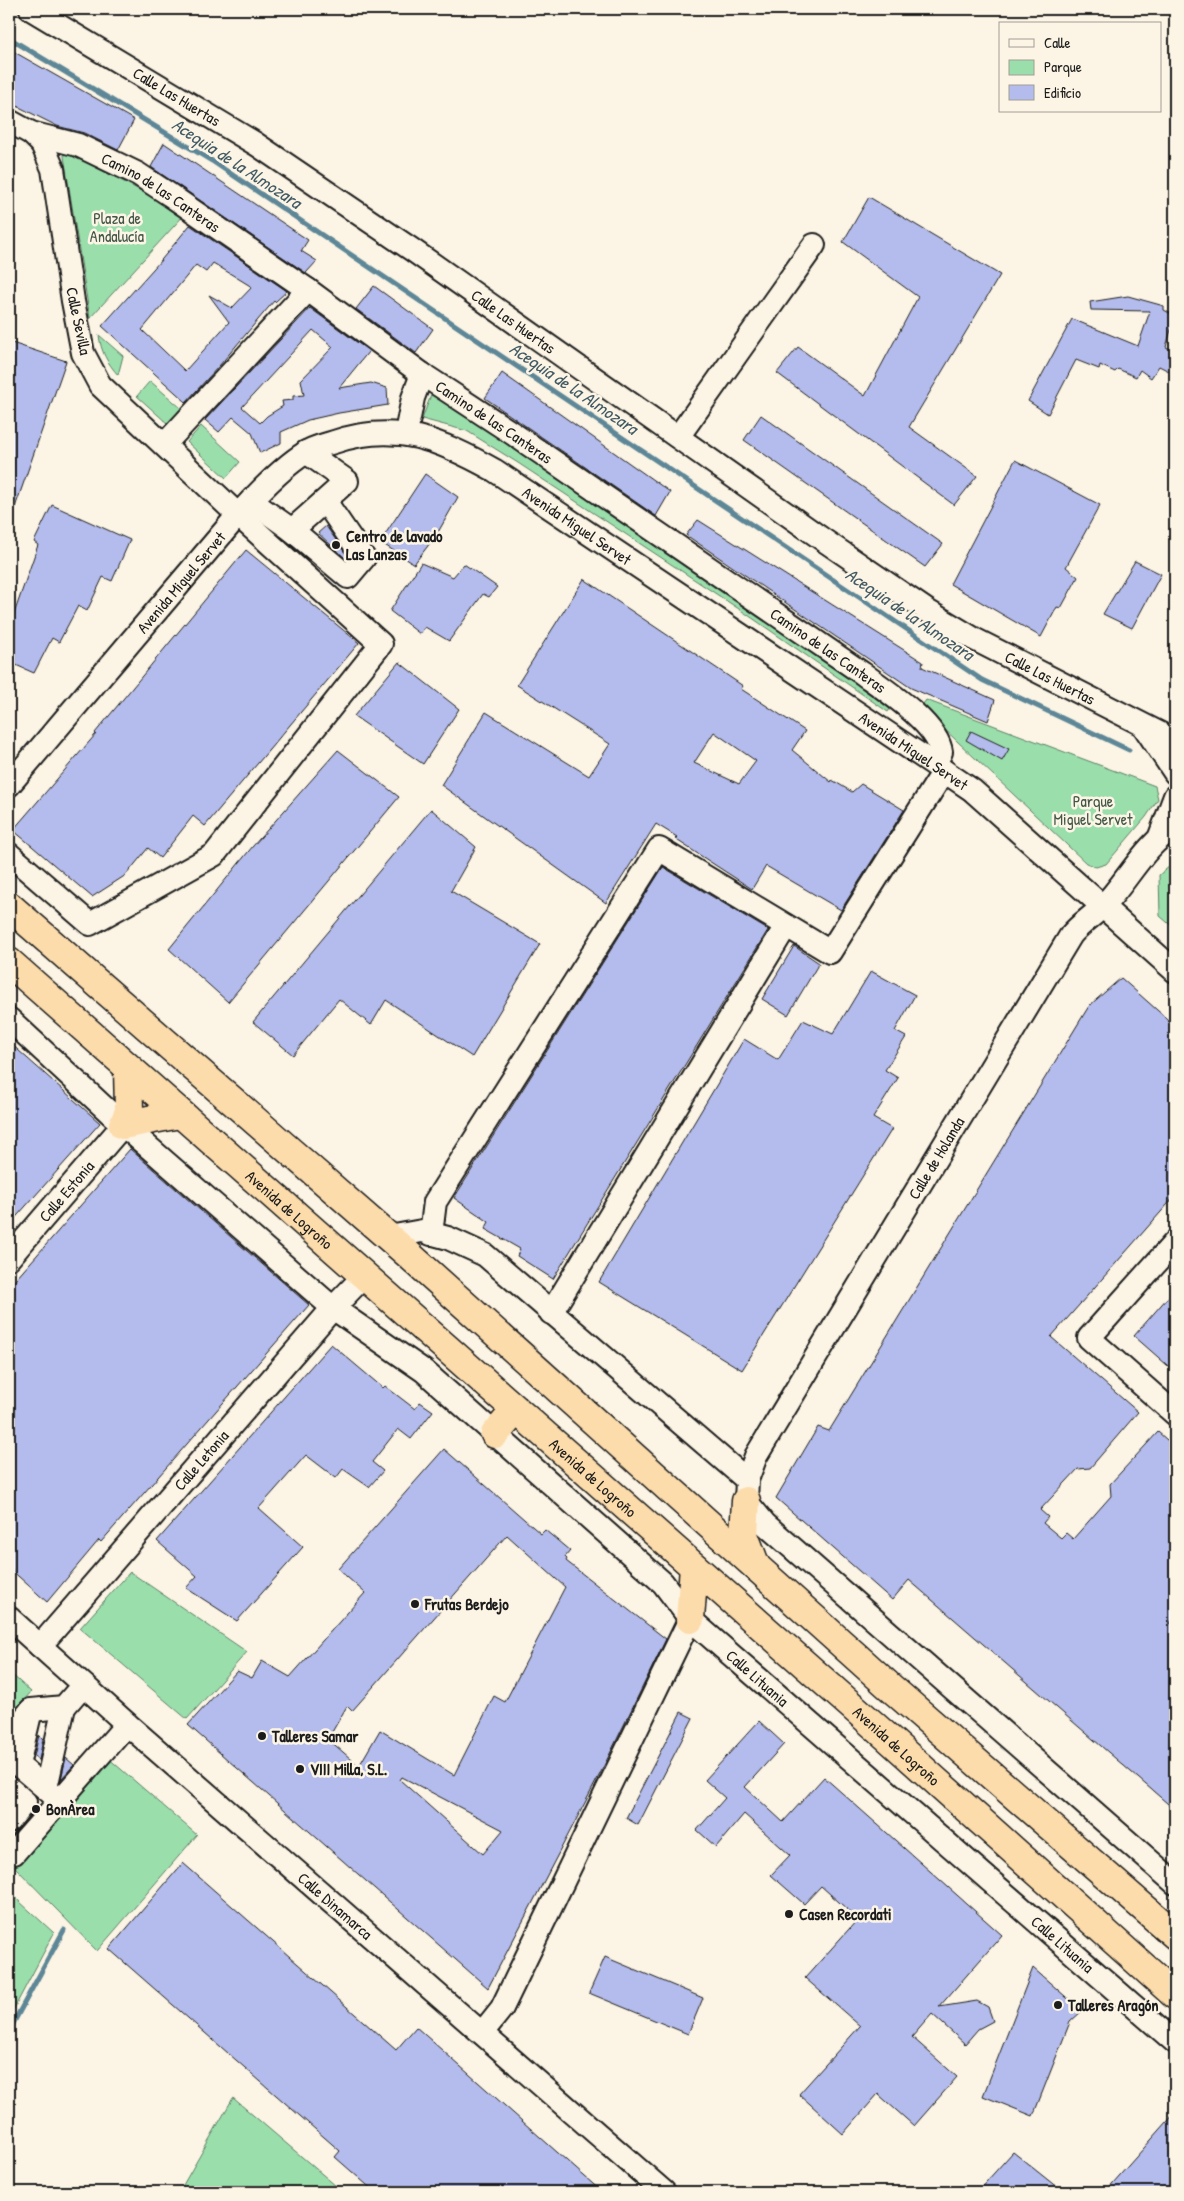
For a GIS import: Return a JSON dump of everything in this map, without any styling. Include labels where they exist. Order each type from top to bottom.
[{"type":"highway","points":[[9,906],[390,1237],[890,1688],[1175,1935]]},
{"type":"highway","name":"Avenida de Logroño","points":[[9,962],[515,1411],[694,1567],[1175,1996]]},
{"type":"highway","points":[[123,1126],[128,1111],[128,1068]]},
{"type":"highway","points":[[123,1126],[179,1114]]},
{"type":"highway","points":[[495,1434],[515,1411]]},
{"type":"highway","points":[[746,1491],[744,1535],[755,1565]]},
{"type":"highway","points":[[690,1619],[694,1567]]},
{"type":"highway","points":[[690,1619],[722,1592]]},
{"type":"street","name":"Calle Las Huertas","points":[[32,9],[256,144],[411,249],[929,612],[974,639],[1175,741]]},
{"type":"street","name":"Camino de las Canteras","points":[[9,122],[30,133],[78,145],[138,174],[308,290],[422,374],[512,433],[901,701],[937,737],[941,752],[940,768]]},
{"type":"street","name":"Calle Sevilla","points":[[30,133],[42,144],[54,169],[72,301],[83,353],[100,385],[164,446],[244,508]]},
{"type":"street","points":[[678,437],[814,245]]},
{"type":"street","points":[[164,446],[308,290]]},
{"type":"street","points":[[406,433],[413,398],[422,374]]},
{"type":"street","name":"Avenida Miguel Servet","points":[[9,785],[244,508],[306,452],[357,434],[406,433],[438,442],[494,470],[972,790],[1175,971]]},
{"type":"street","points":[[292,530],[346,481],[306,452]]},
{"type":"street","points":[[244,508],[292,530],[348,577],[364,558],[325,501]]},
{"type":"street","points":[[9,854],[90,924],[214,855],[381,644],[244,508]]},
{"type":"street","points":[[1143,726],[1175,726]]},
{"type":"street","points":[[1143,726],[1175,773]]},
{"type":"street","points":[[431,1234],[435,1202],[659,850],[830,952],[940,768]]},
{"type":"street","name":"Calle de Holanda","points":[[746,1491],[761,1446],[1071,935],[1080,924],[1103,906],[1168,832],[1175,796]]},
{"type":"street","points":[[551,1313],[786,926]]},
{"type":"street","name":"Calle Lituania","points":[[9,1019],[123,1126],[333,1308],[424,1370],[664,1583],[690,1619],[1175,2042]]},
{"type":"street","name":"Calle Estonia","points":[[9,1258],[123,1126]]},
{"type":"street","points":[[390,1237],[422,1231],[448,1238],[485,1255],[746,1491],[766,1524],[1175,1883]]},
{"type":"street","points":[[1175,1242],[1088,1338],[1175,1414]]},
{"type":"street","name":"Calle Letonia","points":[[40,1646],[333,1308],[364,1276]]},
{"type":"street","name":"Calle Dinamarca","points":[[9,1618],[127,1724],[664,2192]]},
{"type":"street","points":[[482,2033],[502,2008],[690,1619]]},
{"type":"street","points":[[9,1737],[83,1684]]},
{"type":"street","points":[[9,1848],[14,1853],[44,1818],[42,1785],[47,1709]]},
{"type":"street","points":[[42,1785],[18,1765],[47,1709]]},
{"type":"street","points":[[42,1785],[127,1724]]},
{"type":"street","points":[[9,1821],[17,1795],[44,1818]]},
{"type":"green space","name":"Plaza de Andalucía","points":[[63,150],[185,214],[90,318]]},
{"type":"green space","points":[[99,335],[123,356],[118,375],[105,357]]},
{"type":"green space","points":[[150,381],[181,408],[168,424],[137,396]]},
{"type":"green space","points":[[434,387],[896,700],[888,712],[745,613],[518,463],[467,431],[422,419]]},
{"type":"green space","points":[[201,426],[240,462],[226,478],[187,442]]},
{"type":"green space","name":"Parque Miguel Servet","points":[[926,700],[1155,786],[1158,799],[1146,817],[1106,864],[1096,867],[1086,863],[921,707]]},
{"type":"green space","points":[[1175,862],[1175,929],[1160,916],[1159,875]]},
{"type":"green space","points":[[130,1572],[247,1652],[187,1719],[80,1628]]},
{"type":"green space","points":[[9,1672],[31,1692],[9,1717]]},
{"type":"green space","points":[[107,1757],[197,1835],[97,1951],[15,1867]]},
{"type":"green space","points":[[9,1892],[54,1933],[9,2018]]},
{"type":"green space","points":[[233,2098],[343,2192],[179,2192]]},
{"type":"building","points":[[9,49],[134,120],[118,150],[84,133],[57,126],[9,102]]},
{"type":"building","points":[[164,143],[308,240],[301,251],[317,261],[306,273],[151,167]]},
{"type":"building","points":[[869,197],[1000,275],[909,427],[977,476],[954,505],[777,373],[798,347],[865,396],[918,297],[843,242]]},
{"type":"building","points":[[190,225],[287,291],[274,301],[186,402],[102,326]],"holes":[[[213,263],[252,287],[232,308],[209,295],[229,322],[185,371],[142,330],[196,265],[206,272]]]},
{"type":"building","points":[[374,286],[433,329],[416,353],[356,309]]},
{"type":"building","points":[[1128,296],[1164,306],[1164,310],[1175,316],[1166,347],[1175,351],[1175,374],[1159,366],[1151,378],[1140,370],[1136,377],[1118,369],[1115,372],[1100,365],[1099,369],[1076,360],[1048,414],[1028,401],[1072,319],[1138,346],[1150,311],[1091,310],[1090,302]]},
{"type":"building","points":[[310,308],[369,351],[339,388],[371,383],[387,388],[388,405],[308,420],[281,432],[281,443],[260,453],[252,433],[233,417],[219,432],[205,420]],"holes":[[[313,330],[333,347],[301,380],[304,395],[293,396],[293,400],[282,401],[283,406],[260,423],[242,407]]]},
{"type":"building","points":[[9,342],[66,361],[11,519],[9,519]]},
{"type":"building","points":[[502,373],[670,492],[656,516],[485,398]]},
{"type":"building","points":[[761,415],[943,544],[925,567],[744,440]]},
{"type":"building","points":[[1015,460],[1100,505],[1066,567],[1078,577],[1061,608],[1057,607],[1041,637],[950,584]]},
{"type":"building","points":[[425,474],[458,497],[437,534],[414,564],[380,542]]},
{"type":"building","points":[[52,505],[130,540],[112,581],[103,577],[87,611],[78,606],[59,642],[52,638],[34,673],[9,662],[9,628],[38,545],[34,542]]},
{"type":"building","points":[[698,520],[923,662],[922,667],[995,700],[988,721],[911,688],[686,535]]},
{"type":"building","points":[[326,526],[348,557],[346,559],[318,533]]},
{"type":"building","points":[[246,550],[359,643],[205,826],[193,816],[160,858],[148,848],[126,875],[92,897],[13,830],[96,734]]},
{"type":"building","points":[[1135,561],[1161,574],[1132,628],[1103,614]]},
{"type":"building","points":[[421,563],[453,577],[464,564],[497,587],[489,597],[483,594],[449,641],[425,627],[420,634],[390,611]]},
{"type":"building","points":[[584,579],[743,686],[741,689],[805,731],[792,750],[831,782],[832,780],[852,792],[861,784],[904,810],[841,910],[766,866],[752,889],[675,839],[677,837],[656,824],[606,903],[441,785],[486,712],[589,776],[610,744],[517,685]],"holes":[[[714,732],[756,761],[739,784],[694,763]]]},
{"type":"building","points":[[399,662],[459,709],[423,764],[354,716]]},
{"type":"building","points":[[971,731],[1009,749],[1002,761],[966,740]]},
{"type":"building","points":[[338,750],[399,797],[228,1002],[169,949],[253,846]]},
{"type":"building","points":[[431,809],[476,847],[451,891],[540,944],[472,1057],[386,1000],[371,1025],[339,999],[293,1055],[253,1022]]},
{"type":"building","points":[[663,867],[768,930],[553,1279],[517,1256],[520,1249],[485,1229],[489,1222],[454,1198]]},
{"type":"building","points":[[794,946],[819,963],[788,1015],[762,999]]},
{"type":"building","points":[[871,971],[915,995],[895,1031],[906,1037],[885,1070],[898,1078],[873,1118],[892,1129],[742,1370],[599,1282],[744,1039],[778,1060],[803,1020],[833,1034]]},
{"type":"building","points":[[1121,978],[1175,1026],[1175,1196],[1051,1337],[1138,1412],[1090,1468],[1078,1469],[1040,1510],[1048,1517],[1043,1523],[1061,1538],[1066,1533],[1073,1539],[1111,1496],[1110,1484],[1158,1432],[1175,1447],[1175,1616],[1170,1623],[1175,1627],[1175,1810],[909,1580],[892,1600],[776,1498],[818,1427],[829,1431],[1089,1006]]},
{"type":"building","points":[[9,1042],[100,1123],[9,1225]]},
{"type":"building","points":[[130,1149],[309,1305],[101,1542],[99,1540],[47,1602],[9,1568],[9,1287]]},
{"type":"building","points":[[1175,1289],[1175,1372],[1134,1336]]},
{"type":"building","points":[[331,1344],[383,1388],[385,1386],[415,1409],[420,1402],[433,1411],[411,1439],[398,1429],[372,1462],[383,1471],[369,1487],[343,1469],[336,1478],[306,1455],[259,1508],[303,1547],[237,1621],[186,1588],[197,1576],[157,1541]]},
{"type":"building","points":[[444,1449],[541,1534],[545,1530],[570,1551],[565,1557],[566,1561],[666,1639],[600,1774],[488,1988],[188,1725],[237,1671],[252,1678],[262,1661],[290,1677],[365,1593],[338,1569]],"holes":[[[507,1535],[565,1587],[505,1702],[494,1696],[454,1775],[380,1730],[359,1766],[328,1739],[347,1706],[352,1711]],[[402,1777],[503,1830],[483,1854],[400,1780]]]},
{"type":"building","points":[[681,1712],[693,1718],[638,1825],[626,1818]]},
{"type":"building","points":[[759,1721],[784,1744],[745,1787],[783,1822],[824,1777],[1002,1935],[939,2007],[977,2001],[988,2007],[993,2021],[978,2029],[965,2044],[932,2014],[912,2037],[957,2077],[914,2126],[878,2094],[843,2134],[799,2094],[860,2026],[805,1978],[858,1919],[821,1886],[804,1904],[771,1875],[790,1855],[744,1814],[716,1847],[697,1830],[725,1798],[705,1780]]},
{"type":"building","points":[[39,1735],[43,1739],[39,1760],[34,1756]]},
{"type":"building","points":[[66,1758],[74,1765],[61,1779]]},
{"type":"building","points":[[183,1863],[396,2050],[416,2027],[602,2192],[375,2192],[335,2157],[340,2151],[109,1949]]},
{"type":"building","points":[[605,1957],[703,1998],[688,2034],[589,1993]]},
{"type":"building","points":[[1033,1968],[1082,2011],[1070,2022],[1033,2116],[983,2096]]},
{"type":"building","points":[[1175,2113],[1175,2192],[1105,2192]]},
{"type":"building","points":[[1013,2152],[1063,2192],[977,2192]]},
{"type":"waterway","name":"Acequia de la Almozara","points":[[9,38],[212,161],[982,680],[1129,750]]},
{"type":"waterway","points":[[9,2031],[64,1930]]},
{"type":"place","name":"Centro de lavado Las Lanzas","points":[[336,545]]},
{"type":"place","name":"Frutas Berdejo","points":[[415,1604]]},
{"type":"place","name":"Talleres Samar","points":[[262,1736]]},
{"type":"place","name":"VIII Milla, S.L.","points":[[300,1769]]},
{"type":"place","name":"BonÀrea","points":[[36,1809]]},
{"type":"place","name":"Casen Recordati","points":[[789,1914]]},
{"type":"place","name":"Talleres Aragón","points":[[1058,2005]]}]
